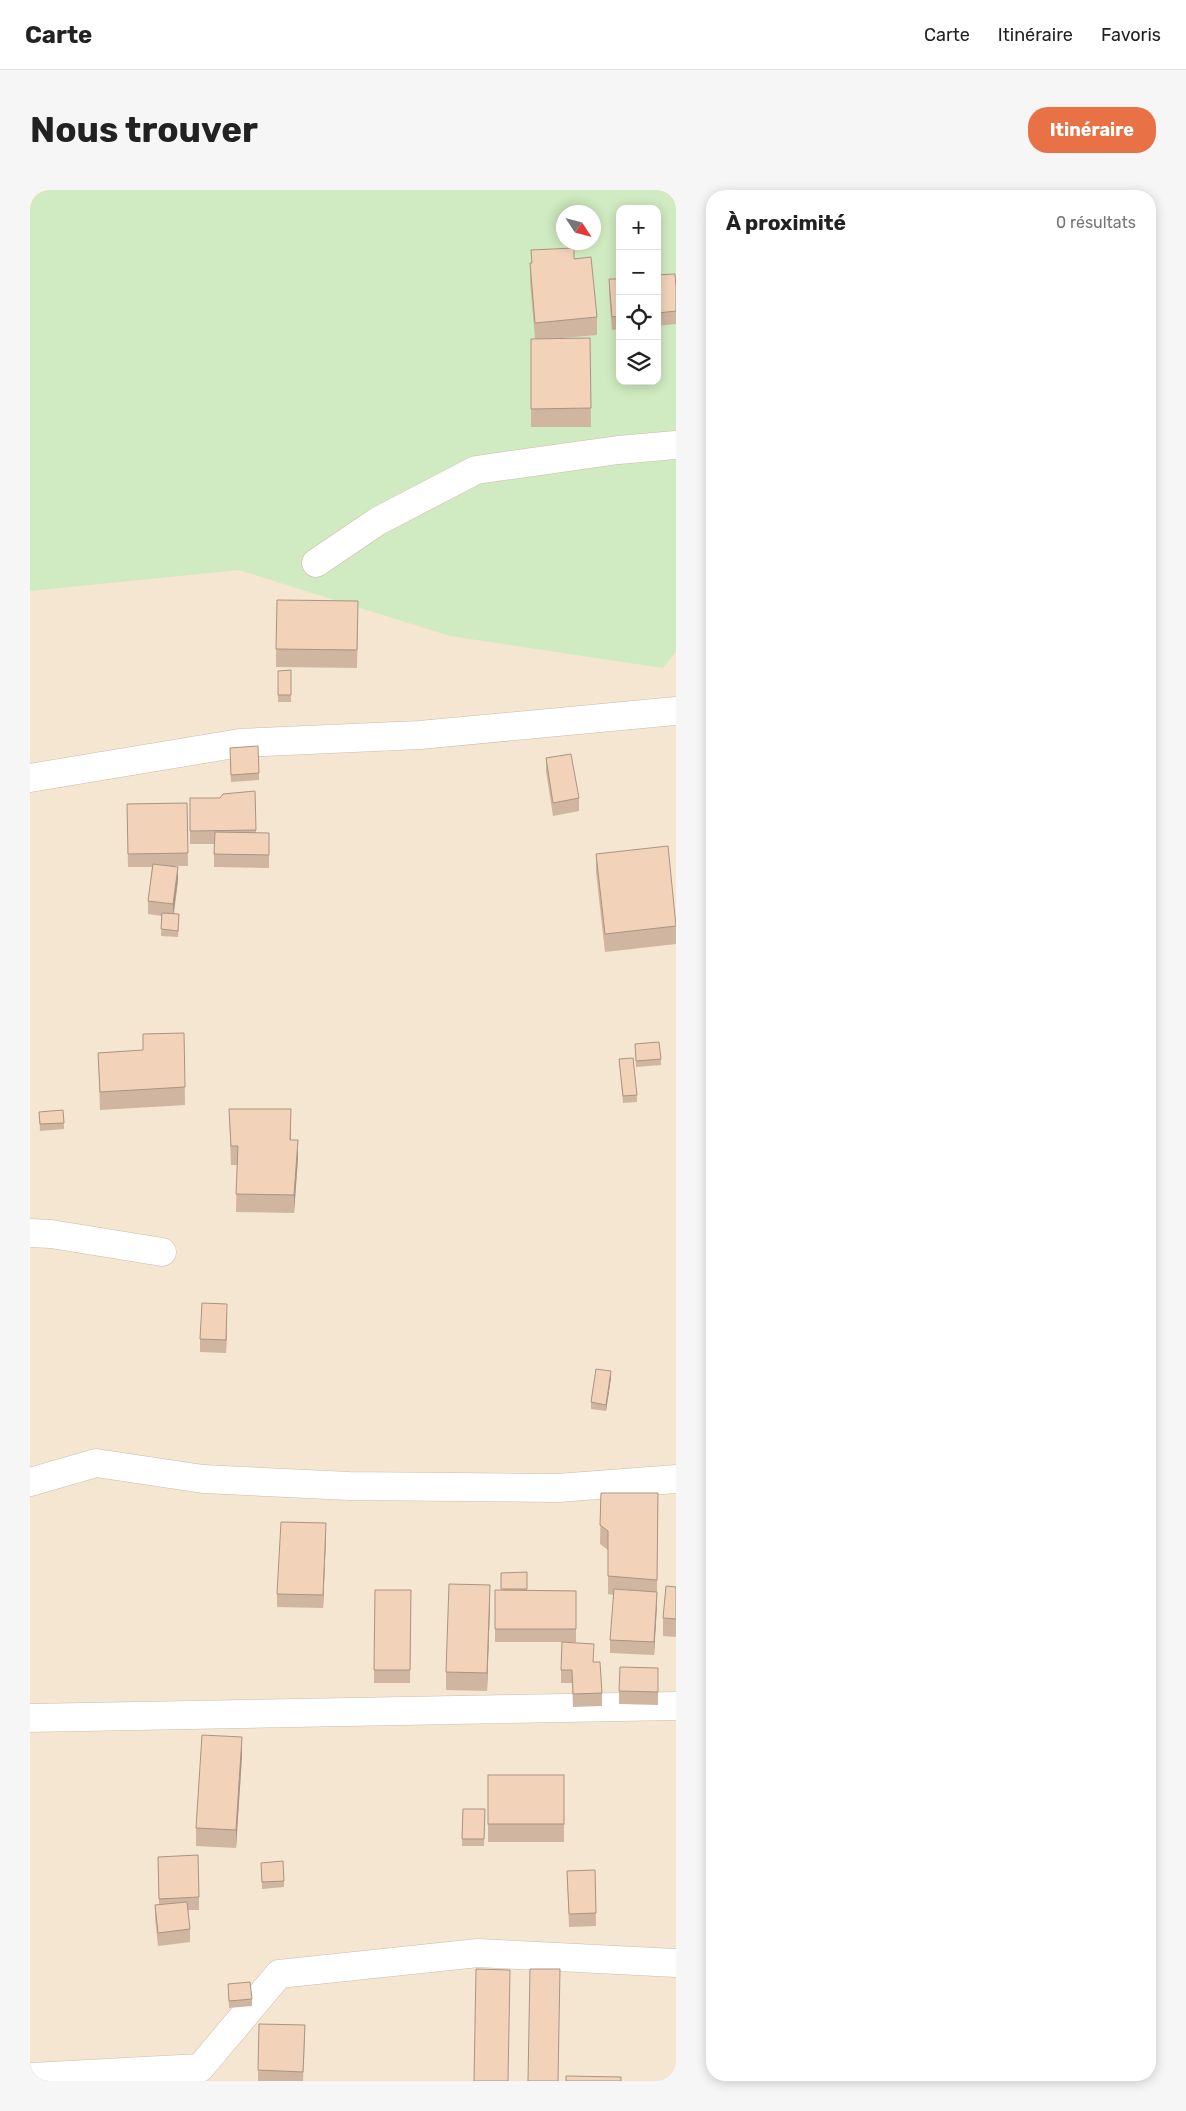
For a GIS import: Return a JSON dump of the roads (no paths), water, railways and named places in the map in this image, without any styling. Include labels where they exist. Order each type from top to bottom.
[{"type":"street","points":[[316,563],[378,521],[476,470],[618,450],[676,445]]},
{"type":"street","points":[[30,778],[240,743],[420,736],[676,711]]},
{"type":"street","points":[[30,1233],[51,1234],[162,1252]]},
{"type":"street","points":[[30,1482],[96,1463],[203,1479],[349,1486],[558,1488],[676,1479]]},
{"type":"street","points":[[30,1718],[676,1706]]},
{"type":"street","points":[[30,2077],[200,2068],[279,1974],[478,1953],[676,1963]]}]
